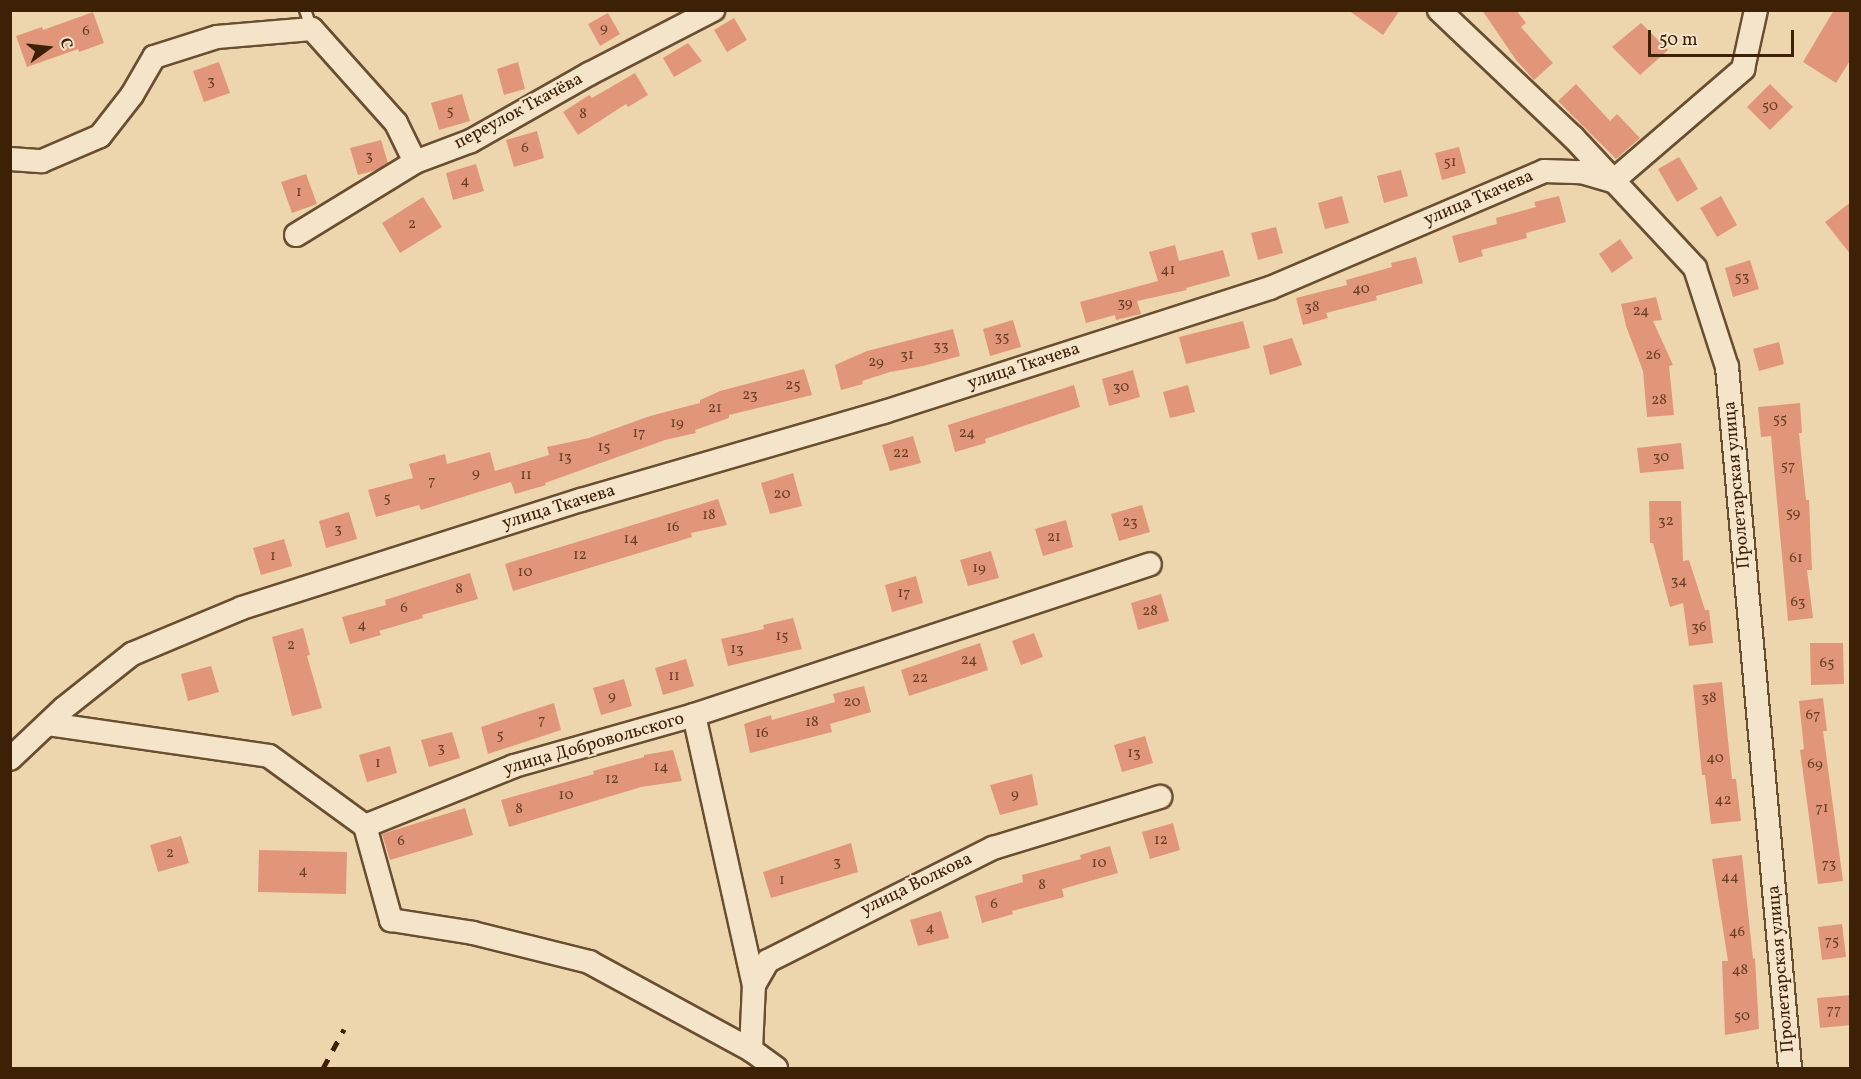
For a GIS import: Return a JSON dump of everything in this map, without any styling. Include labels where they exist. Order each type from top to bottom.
[{"type":"street","name":"переулок Ткачёва","points":[[296,235],[415,162],[471,141],[589,74],[713,10]]},
{"type":"street","name":"Пролетарская улица","points":[[1439,10],[1573,137],[1695,268],[1727,367],[1790,1068]]},
{"type":"street","points":[[1613,181],[1743,69],[1756,10]]},
{"type":"street","points":[[10,159],[42,161],[100,136],[132,95],[154,57],[218,37],[308,20],[396,123],[415,162]]},
{"type":"street","name":"улица Ткачева","points":[[10,759],[132,654],[205,621],[570,503],[884,412],[1270,288],[1544,171],[1581,171],[1613,181]]},
{"type":"street","name":"улица Добровольского","points":[[365,826],[514,766],[694,715],[1150,564]]},
{"type":"street","points":[[694,715],[754,985]]},
{"type":"street","points":[[48,724],[269,756],[365,826],[391,920],[473,933],[589,962],[751,1050],[776,1068]]},
{"type":"street","name":"улица Волкова","points":[[751,1050],[754,985],[768,961],[993,848],[1160,797]]},
{"type":"building","points":[[1348,10],[1400,10],[1383,35]]},
{"type":"building","points":[[1482,10],[1516,10],[1526,23],[1521,27],[1553,63],[1534,80],[1516,60]]},
{"type":"building","points":[[1834,10],[1851,10],[1851,59],[1836,83],[1803,62]]},
{"type":"building","points":[[93,12],[104,43],[79,52],[78,49],[27,67],[16,36],[42,27],[43,30]]},
{"type":"building","points":[[608,13],[620,34],[600,46],[588,24]]},
{"type":"building","points":[[734,18],[747,40],[727,52],[714,30]]},
{"type":"building","points":[[1641,23],[1668,50],[1640,75],[1612,47]]},
{"type":"building","points":[[688,43],[702,61],[674,77],[663,58]]},
{"type":"building","points":[[219,62],[230,93],[204,102],[193,71]]},
{"type":"building","points":[[518,62],[525,89],[504,95],[497,69]]},
{"type":"building","points":[[635,73],[648,95],[628,107],[626,104],[578,135],[563,112],[589,95],[592,98]]},
{"type":"building","points":[[1576,84],[1610,121],[1617,114],[1640,138],[1616,159],[1558,101]]},
{"type":"building","points":[[1770,84],[1793,107],[1770,130],[1747,107]]},
{"type":"building","points":[[462,94],[470,121],[439,130],[431,103]]},
{"type":"building","points":[[537,131],[544,158],[514,167],[506,140]]},
{"type":"building","points":[[381,140],[388,163],[376,170],[358,175],[350,148]]},
{"type":"building","points":[[1459,147],[1466,173],[1442,180],[1435,153]]},
{"type":"building","points":[[1679,157],[1698,189],[1677,202],[1658,169]]},
{"type":"building","points":[[476,164],[484,191],[453,200],[446,173]]},
{"type":"building","points":[[1401,170],[1408,196],[1384,203],[1377,176]]},
{"type":"building","points":[[306,174],[317,204],[292,213],[281,182]]},
{"type":"building","points":[[1342,196],[1349,223],[1325,229],[1318,203]]},
{"type":"building","points":[[1559,196],[1566,222],[1526,233],[1527,238],[1481,250],[1483,256],[1459,263],[1452,236],[1497,224],[1496,218],[1536,207],[1534,202]]},
{"type":"building","points":[[1721,196],[1737,225],[1717,237],[1700,208]]},
{"type":"building","points":[[423,197],[442,227],[400,253],[382,223]]},
{"type":"building","points":[[1851,202],[1851,255],[1825,222]]},
{"type":"building","points":[[1276,227],[1283,253],[1258,260],[1251,233]]},
{"type":"building","points":[[1620,239],[1633,258],[1612,273],[1599,254]]},
{"type":"building","points":[[1175,245],[1179,261],[1223,250],[1230,276],[1186,288],[1187,290],[1137,301],[1141,314],[1116,320],[1115,315],[1086,323],[1080,302],[1158,281],[1149,252]]},
{"type":"building","points":[[1416,257],[1423,283],[1376,296],[1377,300],[1326,313],[1328,318],[1303,325],[1296,298],[1347,285],[1346,280],[1392,267],[1391,263]]},
{"type":"building","points":[[1750,260],[1759,289],[1733,297],[1725,268]]},
{"type":"building","points":[[1656,297],[1662,320],[1653,321],[1673,365],[1669,366],[1674,415],[1647,417],[1643,371],[1626,326],[1621,304]]},
{"type":"building","points":[[1013,320],[1021,347],[990,356],[983,329]]},
{"type":"building","points":[[1243,321],[1250,348],[1186,364],[1179,337]]},
{"type":"building","points":[[953,329],[960,356],[890,372],[862,381],[863,384],[841,390],[835,365],[867,351]]},
{"type":"building","points":[[1292,338],[1302,365],[1270,375],[1263,346]]},
{"type":"building","points":[[1779,342],[1784,364],[1759,371],[1753,349]]},
{"type":"building","points":[[804,369],[812,395],[729,415],[729,418],[695,430],[696,433],[665,440],[545,483],[546,485],[515,494],[511,482],[421,510],[419,505],[376,517],[368,490],[413,478],[409,464],[445,454],[447,464],[490,452],[495,471],[549,455],[547,447],[589,438],[650,416],[700,403],[700,400],[720,391]]},
{"type":"building","points":[[1133,370],[1140,397],[1109,406],[1102,379]]},
{"type":"building","points":[[1074,385],[1080,407],[985,439],[986,443],[955,452],[948,425]]},
{"type":"building","points":[[1188,385],[1195,412],[1170,418],[1163,392]]},
{"type":"building","points":[[1800,403],[1802,433],[1799,433],[1806,500],[1809,500],[1812,570],[1807,570],[1813,618],[1788,621],[1771,436],[1761,437],[1758,407]]},
{"type":"building","points":[[913,436],[921,463],[890,471],[882,445]]},
{"type":"building","points":[[1681,443],[1684,469],[1640,473],[1637,448]]},
{"type":"building","points":[[793,473],[802,506],[770,514],[761,483]]},
{"type":"building","points":[[718,499],[727,525],[691,533],[692,537],[513,591],[505,564]]},
{"type":"building","points":[[1649,501],[1681,501],[1683,561],[1689,560],[1705,610],[1709,610],[1713,643],[1689,646],[1683,603],[1670,607],[1653,543],[1650,543]]},
{"type":"building","points":[[1142,505],[1150,532],[1119,541],[1111,514]]},
{"type":"building","points":[[349,512],[357,539],[326,548],[319,521]]},
{"type":"building","points":[[1066,520],[1073,547],[1043,556],[1035,529]]},
{"type":"building","points":[[284,539],[292,566],[261,575],[253,548]]},
{"type":"building","points":[[991,551],[999,578],[968,586],[960,560]]},
{"type":"building","points":[[470,573],[478,599],[422,615],[423,618],[379,631],[381,635],[350,644],[342,617],[386,605],[385,600]]},
{"type":"building","points":[[916,576],[923,603],[892,612],[885,585]]},
{"type":"building","points":[[1161,594],[1169,621],[1138,630],[1131,603]]},
{"type":"building","points":[[793,618],[802,649],[728,666],[721,639],[764,629],[763,625]]},
{"type":"building","points":[[303,628],[310,655],[307,656],[322,708],[292,716],[272,637]]},
{"type":"building","points":[[1034,633],[1043,657],[1021,665],[1012,641]]},
{"type":"building","points":[[980,643],[988,670],[909,696],[901,670]]},
{"type":"building","points":[[1810,643],[1843,643],[1844,684],[1811,685]]},
{"type":"building","points":[[686,659],[694,686],[663,695],[655,668]]},
{"type":"building","points":[[211,666],[219,692],[188,701],[181,674]]},
{"type":"building","points":[[624,679],[632,706],[601,715],[593,688]]},
{"type":"building","points":[[1722,682],[1732,779],[1736,779],[1741,821],[1711,824],[1705,775],[1702,775],[1693,685]]},
{"type":"building","points":[[864,686],[871,712],[830,724],[832,732],[750,753],[744,724],[771,715],[772,720],[835,702],[833,694]]},
{"type":"building","points":[[1823,698],[1827,731],[1823,731],[1843,881],[1818,884],[1800,750],[1804,749],[1799,701]]},
{"type":"building","points":[[554,703],[561,730],[488,754],[481,727]]},
{"type":"building","points":[[452,732],[460,758],[429,767],[421,740]]},
{"type":"building","points":[[1145,736],[1153,763],[1122,772],[1114,745]]},
{"type":"building","points":[[390,746],[397,773],[367,782],[359,755]]},
{"type":"building","points":[[673,750],[682,781],[641,787],[509,827],[501,800],[594,774],[593,771],[644,757],[644,755]]},
{"type":"building","points":[[1032,774],[1038,805],[1000,815],[990,785]]},
{"type":"building","points":[[465,808],[473,835],[390,860],[382,834]]},
{"type":"building","points":[[1173,823],[1180,850],[1150,859],[1142,832]]},
{"type":"building","points":[[181,836],[189,863],[158,872],[150,845]]},
{"type":"building","points":[[851,843],[858,872],[771,898],[763,872]]},
{"type":"building","points":[[1110,846],[1118,873],[1062,889],[1064,897],[1012,911],[1013,914],[982,923],[975,896],[1023,882],[1022,875],[1081,859],[1080,855]]},
{"type":"building","points":[[259,850],[347,852],[346,894],[258,892]]},
{"type":"building","points":[[1742,855],[1753,959],[1755,958],[1759,1029],[1725,1035],[1722,961],[1728,961],[1712,859]]},
{"type":"building","points":[[941,911],[949,938],[918,946],[910,920]]},
{"type":"building","points":[[1842,924],[1846,957],[1822,960],[1818,927]]},
{"type":"building","points":[[1851,995],[1851,1025],[1820,1028],[1817,998]]},
{"type":"railway","points":[[323,1068],[344,1029]]}]
